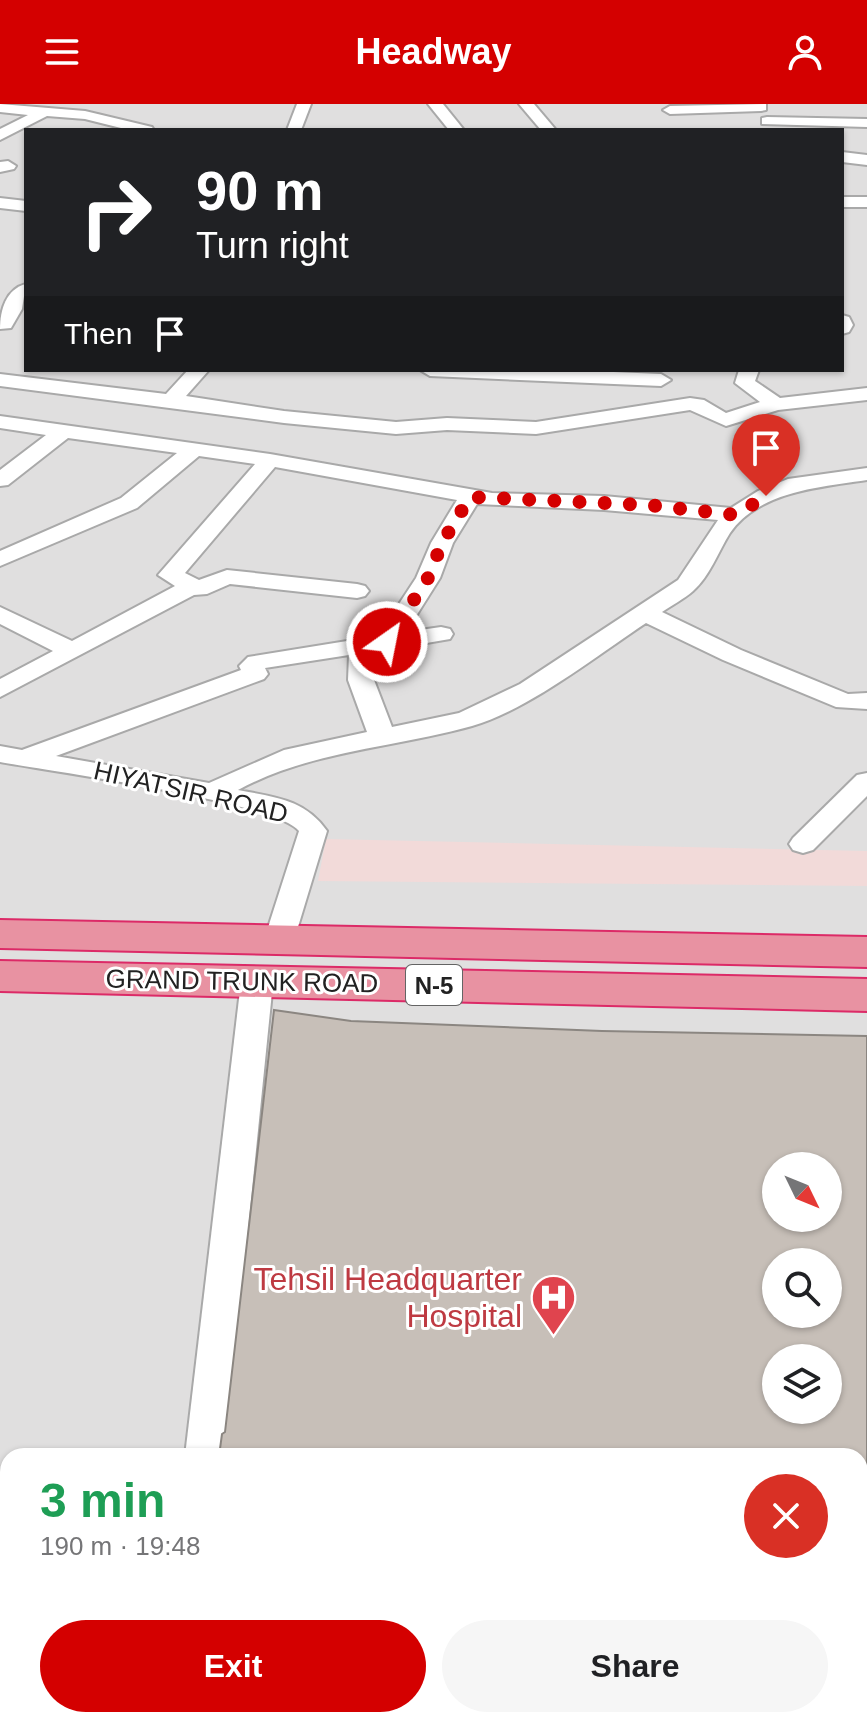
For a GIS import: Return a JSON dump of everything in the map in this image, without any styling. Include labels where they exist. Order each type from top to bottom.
[{"type":"highway","name":"GRAND TRUNK ROAD","points":[[0,934],[867,952]]},
{"type":"highway","name":"GRAND TRUNK ROAD","points":[[0,976],[867,995]]},
{"type":"street","points":[[295,128],[304,104]]},
{"type":"street","points":[[435,104],[455,128]]},
{"type":"street","points":[[526,104],[547,128]]},
{"type":"street","points":[[665,107],[867,123]]},
{"type":"street","points":[[665,107],[694,128]]},
{"type":"street","points":[[0,108],[112,128]]},
{"type":"street","points":[[0,114],[85,115],[135,128]]},
{"type":"street","points":[[0,135],[41,114]]},
{"type":"street","points":[[844,143],[867,145]]},
{"type":"street","points":[[844,157],[867,160]]},
{"type":"street","points":[[844,202],[867,202]]},
{"type":"street","points":[[0,203],[24,206]]},
{"type":"street","points":[[2,324],[13,309],[17,295],[24,290]]},
{"type":"street","points":[[2,324],[24,322]]},
{"type":"street","points":[[170,402],[197,372]]},
{"type":"street","points":[[476,372],[661,380]]},
{"type":"street","points":[[748,372],[745,383],[776,404]]},
{"type":"street","points":[[0,380],[284,417],[396,428],[447,424],[551,427],[690,404],[697,404],[726,420],[776,404],[867,394]]},
{"type":"street","points":[[5,428],[64,431],[270,460],[470,497],[648,505],[736,515]]},
{"type":"street","points":[[0,480],[64,431]]},
{"type":"street","points":[[0,559],[129,503],[194,450]]},
{"type":"street","points":[[270,460],[170,575],[199,589],[227,577],[357,591]]},
{"type":"street","points":[[213,792],[243,776],[294,756],[467,719],[529,689],[686,585],[710,552],[721,529],[736,515],[766,496],[796,484],[867,474]]},
{"type":"street","points":[[383,739],[361,680],[374,644],[428,578],[442,543],[470,497]]},
{"type":"street","points":[[0,689],[193,586]]},
{"type":"street","points":[[645,613],[732,655],[845,702],[867,701]]},
{"type":"street","points":[[0,614],[73,651]]},
{"type":"street","points":[[13,756],[255,674],[252,666],[257,662],[441,634]]},
{"type":"street","name":"HIYATSIR ROAD","points":[[13,756],[213,792],[279,807],[303,818],[313,831],[279,940]]},
{"type":"street","points":[[803,844],[867,781]]},
{"type":"street","points":[[206,1448],[257,982]]},
{"type":"shaded area","points":[[0,104],[867,104],[867,1448],[0,1448]]},
{"type":"shaded area","points":[[326,839],[867,851],[867,886],[318,881]]},
{"type":"building","name":"Tehsil Headquarter Hospital","points":[[274,1010],[351,1021],[602,1031],[867,1036],[867,1448],[220,1448],[225,1432]]},
{"type":"place","name":"Tehsil Headquarter Hospital","points":[[553,1336]]},
{"type":"route","points":[[387,642],[428,578],[442,543],[470,497],[648,505],[736,515],[766,496]]}]
